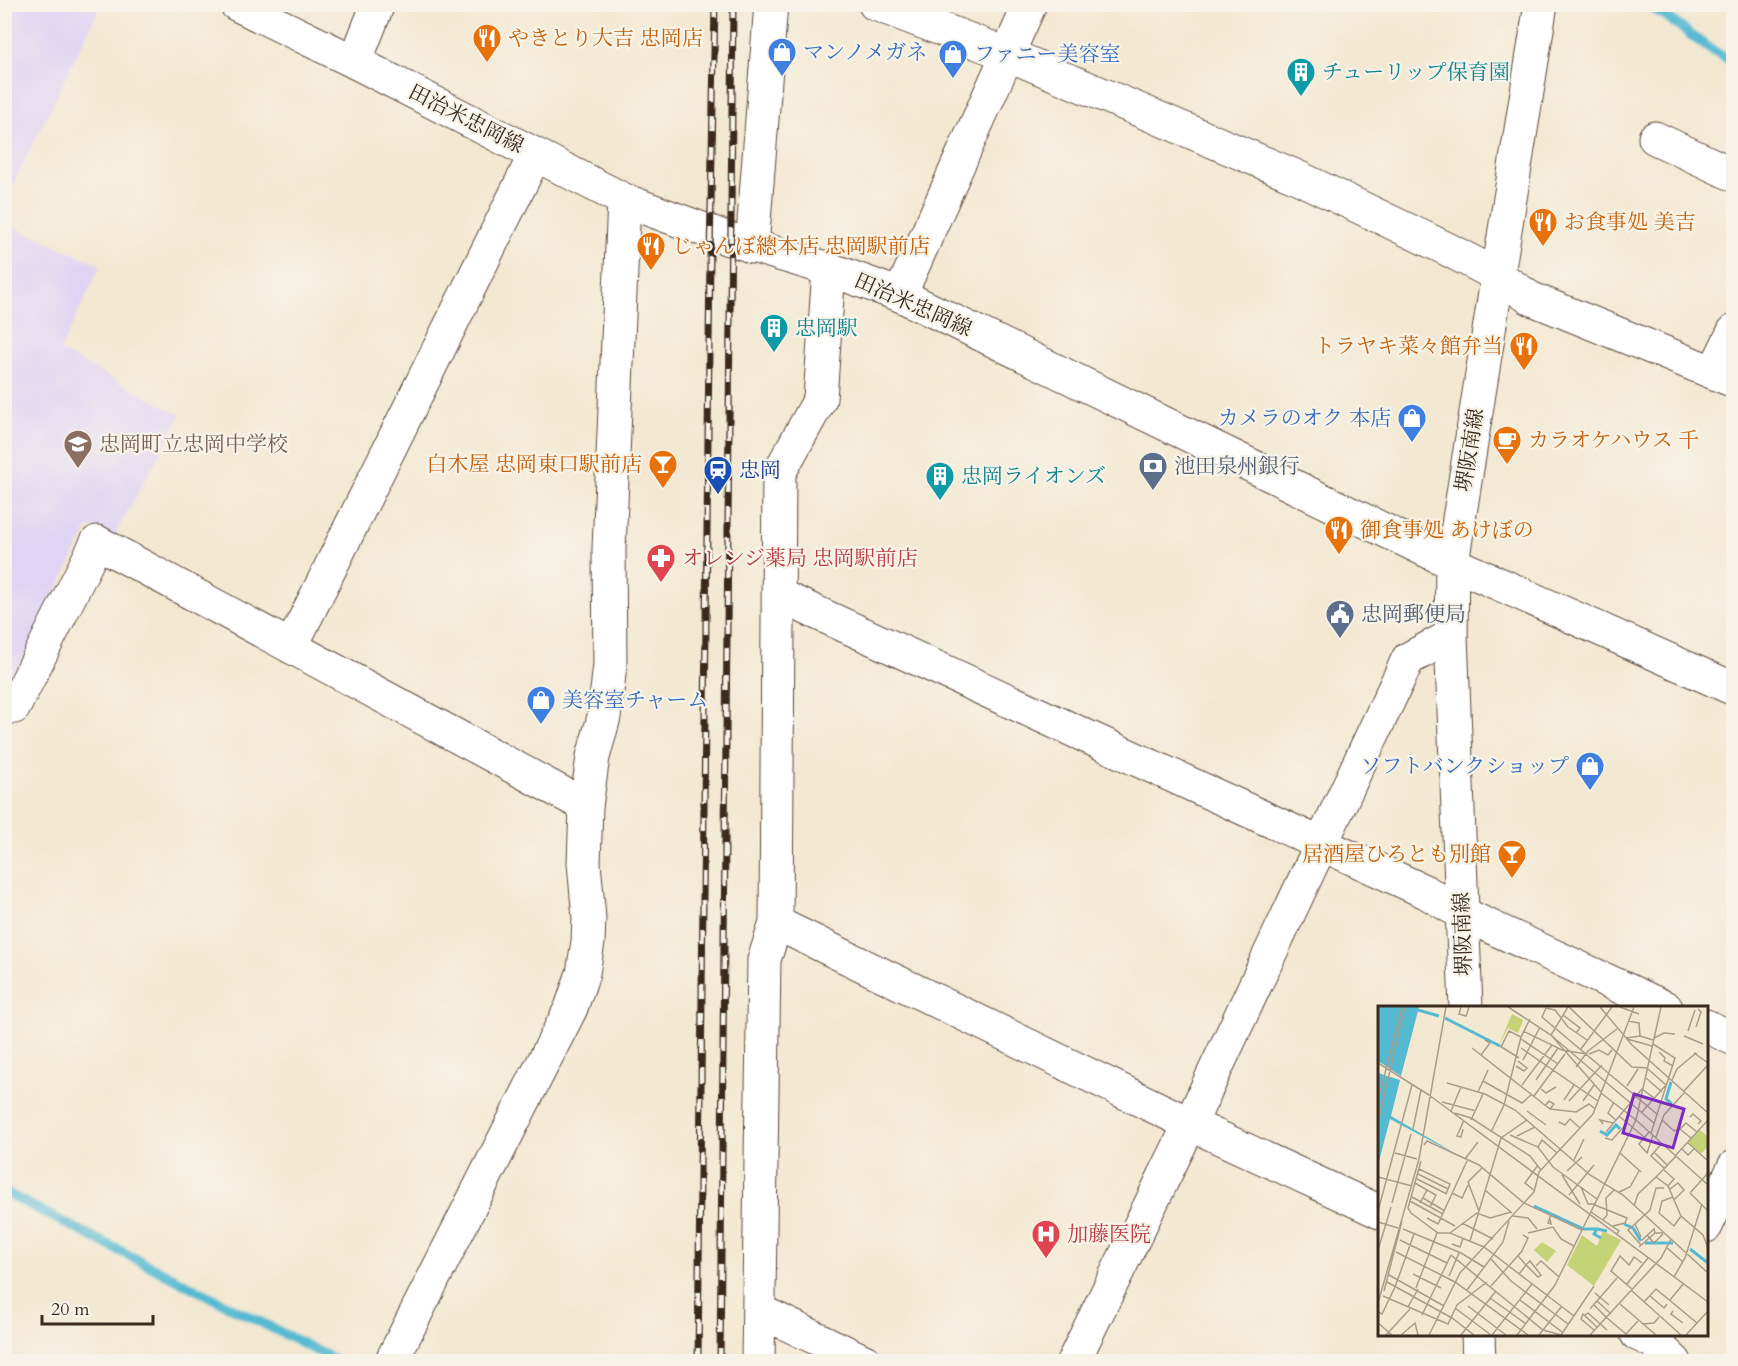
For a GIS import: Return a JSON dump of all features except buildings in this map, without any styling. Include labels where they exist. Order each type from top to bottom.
[{"type":"street","name":"田治米忠岡線","points":[[236,4],[355,62],[624,200],[752,247],[830,269],[900,295],[1452,563],[1734,689]]},
{"type":"street","points":[[355,62],[378,4]]},
{"type":"street","points":[[752,247],[771,4]]},
{"type":"street","points":[[875,4],[1007,54],[1295,176],[1497,275],[1530,298],[1724,376],[1734,331]]},
{"type":"street","points":[[900,295],[1030,4]]},
{"type":"street","name":"堺阪南線","points":[[1466,1006],[1451,636],[1452,563],[1541,4]]},
{"type":"street","points":[[1654,138],[1734,175]]},
{"type":"street","points":[[291,647],[536,154]]},
{"type":"street","points":[[391,1362],[571,1008],[583,973],[589,918],[584,862],[586,806],[593,757],[604,717],[610,665],[609,549],[624,200]]},
{"type":"street","points":[[758,1362],[764,960],[776,922],[779,472],[820,399],[830,269]]},
{"type":"street","points":[[4,702],[14,707],[97,542],[586,806]]},
{"type":"street","points":[[778,595],[1426,892],[1463,914],[1662,1006]]},
{"type":"street","points":[[1073,1362],[1190,1124],[1408,658],[1451,636]]},
{"type":"street","points":[[776,922],[1190,1124],[1378,1211]]},
{"type":"street","points":[[1708,1026],[1734,1039]]},
{"type":"street","points":[[1708,1224],[1734,1167]]},
{"type":"street","points":[[760,1311],[866,1362]]},
{"type":"street","points":[[1478,1336],[1479,1362]]},
{"type":"shaded area","points":[[4,5],[101,5],[5,201]]},
{"type":"shaded area","name":"忠岡町立忠岡中学校","points":[[5,223],[101,265],[60,351],[181,415],[113,538],[89,526],[10,686],[5,683]]},
{"type":"waterway","points":[[1646,4],[1711,49],[1734,62]]},
{"type":"waterway","points":[[4,1192],[339,1362]]},
{"type":"railway","points":[[698,1362],[710,254],[715,4]]},
{"type":"railway","points":[[720,1362],[733,4]]},
{"type":"place","name":"やきとり大吉 忠岡店","points":[[487,64]]},
{"type":"place","name":"マンノメガネ","points":[[782,78]]},
{"type":"place","name":"ファニー美容室","points":[[953,80]]},
{"type":"place","name":"チューリップ保育園","points":[[1301,98]]},
{"type":"place","name":"お食事処 美吉","points":[[1543,248]]},
{"type":"place","name":"じゃんぼ總本店 忠岡駅前店","points":[[651,272]]},
{"type":"place","name":"忠岡駅","points":[[774,354]]},
{"type":"place","name":"トラヤキ菜々館弁当","points":[[1524,372]]},
{"type":"place","name":"カメラのオク 本店","points":[[1412,444]]},
{"type":"place","name":"カラオケハウス 千","points":[[1507,466]]},
{"type":"place","name":"忠岡町立忠岡中学校","points":[[78,470]]},
{"type":"place","name":"白木屋 忠岡東口駅前店","points":[[663,490]]},
{"type":"place","name":"池田泉州銀行","points":[[1153,492]]},
{"type":"place","name":"忠岡","points":[[718,496]]},
{"type":"place","name":"忠岡ライオンズ","points":[[940,502]]},
{"type":"place","name":"御食事処 あけぼの","points":[[1339,556]]},
{"type":"place","name":"オレンジ薬局 忠岡駅前店","points":[[661,584]]},
{"type":"place","name":"忠岡郵便局","points":[[1340,640]]},
{"type":"place","name":"美容室チャーム","points":[[541,726]]},
{"type":"place","name":"ソフトバンクショップ","points":[[1590,792]]},
{"type":"place","name":"居酒屋ひろとも別館","points":[[1512,880]]},
{"type":"place","name":"加藤医院","points":[[1046,1260]]}]
